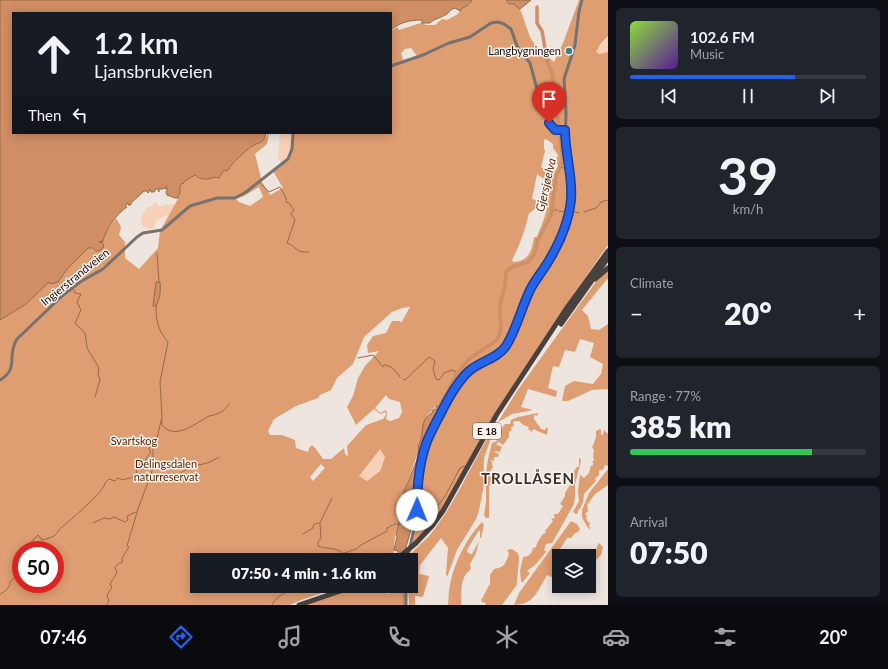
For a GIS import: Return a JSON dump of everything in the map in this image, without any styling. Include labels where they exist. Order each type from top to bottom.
[{"type":"highway","name":"E 18","points":[[405,553],[416,544],[443,511],[497,414],[566,309],[608,251]]},
{"type":"highway","name":"E 18","points":[[406,553],[433,527],[444,512],[498,415],[608,258]]},
{"type":"highway","name":"E 18","points":[[588,285],[608,268]]},
{"type":"highway","points":[[295,605],[330,593]]},
{"type":"highway","points":[[300,605],[334,593]]},
{"type":"main road","points":[[409,553],[416,520],[418,483],[428,439],[447,400],[458,383],[474,367],[498,354],[507,344],[519,321],[532,287],[555,249],[565,226],[571,200],[571,185],[564,131],[566,113],[564,77],[575,45],[579,11],[582,0]]},
{"type":"main road","points":[[392,66],[449,43],[470,37],[491,23],[498,22],[504,24],[511,30],[517,46],[529,61],[548,121],[552,127],[558,131],[564,131]]},
{"type":"main road","name":"Ingierstrandveien","points":[[0,380],[10,371],[12,349],[17,339],[68,291],[103,270],[138,236],[162,230],[189,207],[217,198],[237,197],[246,192],[288,159],[292,149],[293,134]]},
{"type":"main road","points":[[406,593],[406,605]]},
{"type":"shaded area","points":[[0,0],[472,0],[470,4],[460,11],[454,8],[447,14],[430,23],[422,23],[422,20],[410,21],[402,23],[392,29],[392,12],[12,12],[12,134],[266,134],[260,143],[248,149],[228,170],[224,170],[219,178],[215,177],[204,179],[195,175],[183,184],[182,183],[178,198],[167,195],[166,192],[168,189],[165,189],[167,186],[163,189],[159,189],[159,192],[158,189],[151,192],[150,189],[148,193],[147,191],[144,191],[131,203],[131,205],[128,205],[128,203],[125,205],[127,207],[112,222],[103,241],[99,242],[102,242],[104,247],[99,251],[96,251],[93,248],[88,248],[68,268],[58,282],[50,284],[49,282],[26,304],[0,320]]},
{"type":"shaded area","points":[[506,0],[531,0],[520,9],[513,4],[509,4]]},
{"type":"shaded area","points":[[608,36],[608,52],[598,54],[596,52],[601,43]]},
{"type":"shaded area","points":[[280,134],[292,134],[291,153],[282,164],[278,157]]},
{"type":"shaded area","points":[[156,202],[158,206],[174,204],[172,213],[157,220],[154,228],[149,229],[142,225],[141,217],[148,207]]},
{"type":"shaded area","points":[[156,282],[160,282],[160,294],[156,306],[153,306]]},
{"type":"shaded area","points":[[436,406],[441,406],[440,411],[424,442],[417,474],[417,487],[412,500],[415,515],[406,553],[398,553],[398,551],[394,550],[400,518],[399,516],[402,510],[401,500],[404,496],[403,494],[417,460],[418,446],[422,437],[425,419],[432,413],[433,410],[436,409]]},
{"type":"shaded area","points":[[380,449],[385,457],[379,471],[367,481],[359,476]]},
{"type":"green space","name":"Svartskog","points":[[472,0],[506,0],[510,5],[512,4],[520,9],[530,37],[536,47],[554,62],[563,43],[579,0],[608,0],[608,36],[601,43],[596,52],[599,54],[608,52],[608,245],[573,295],[512,389],[451,496],[428,530],[412,544],[417,521],[413,499],[418,466],[424,441],[440,411],[441,405],[439,404],[435,406],[425,419],[419,450],[401,500],[402,510],[398,516],[400,518],[395,535],[394,553],[190,553],[190,593],[322,593],[290,605],[0,605],[0,320],[26,304],[49,281],[52,283],[58,282],[68,268],[88,248],[93,248],[94,250],[99,241],[104,239],[106,232],[116,218],[121,227],[119,235],[125,242],[125,258],[139,269],[158,248],[160,231],[179,197],[182,183],[194,175],[204,179],[215,177],[219,178],[224,170],[228,170],[236,160],[252,146],[263,141],[268,134],[267,144],[255,154],[262,182],[270,195],[283,188],[273,171],[289,157],[294,134],[392,134],[392,30],[397,27],[399,30],[424,22],[425,25],[435,25],[442,19],[447,20],[458,14],[462,7],[470,4]],"holes":[[[411,48],[417,56],[403,60],[401,53],[405,49]],[[546,139],[553,144],[553,148],[558,155],[556,160],[558,166],[556,170],[551,173],[541,167],[545,151],[544,140]],[[537,174],[549,183],[548,198],[543,223],[537,237],[534,237],[529,254],[523,260],[513,262],[512,260],[522,237],[529,213],[536,206],[536,200],[532,199]],[[259,187],[263,197],[250,206],[239,202],[236,199]],[[410,307],[401,323],[400,321],[392,321],[386,333],[373,336],[367,345],[368,353],[379,351],[365,366],[358,378],[353,396],[347,407],[356,425],[374,409],[380,414],[385,412],[386,415],[383,419],[366,425],[347,446],[348,456],[345,454],[344,448],[331,459],[323,459],[312,445],[308,452],[296,448],[295,440],[282,435],[270,435],[268,431],[274,419],[296,406],[318,398],[320,395],[331,390],[337,378],[353,364],[364,337],[392,312]],[[386,395],[389,399],[400,402],[402,412],[399,418],[390,421],[386,419],[386,410],[380,413],[375,408]],[[380,449],[385,457],[380,471],[367,481],[359,476]],[[321,464],[325,468],[313,481],[310,477]]]},
{"type":"green space","points":[[608,270],[608,280],[607,279],[582,310],[588,316],[591,329],[599,330],[608,324],[608,389],[592,390],[568,401],[562,401],[565,386],[574,381],[593,384],[601,374],[603,364],[590,357],[594,343],[580,339],[575,352],[565,350],[559,367],[553,366],[548,388],[557,391],[556,397],[528,389],[521,407],[533,410],[512,414],[498,422],[517,391],[600,276]]},
{"type":"green space","points":[[538,413],[537,416],[534,415],[534,419],[541,429],[545,430],[548,428],[547,435],[533,429],[532,432],[528,429],[529,427],[523,425],[519,421],[515,421],[513,422],[514,426],[511,427],[512,430],[509,432],[509,437],[503,445],[499,442],[497,443],[497,445],[502,447],[500,452],[494,452],[499,454],[498,457],[494,457],[494,461],[491,460],[493,467],[489,473],[494,474],[489,487],[489,518],[486,518],[484,515],[486,486],[488,482],[487,468],[492,443],[497,441],[496,436],[505,424],[510,424],[511,420]]},
{"type":"green space","points":[[493,429],[494,430],[484,458],[483,490],[476,519],[457,550],[447,577],[448,548],[441,538],[420,565],[419,574],[429,576],[423,597],[415,596],[415,605],[409,605],[408,593],[418,593],[418,553],[412,553],[430,535],[448,510]]},
{"type":"green space","points":[[600,429],[601,435],[603,435],[604,430],[608,434],[608,466],[605,465],[603,470],[599,470],[599,475],[595,479],[596,481],[584,494],[583,502],[578,510],[578,513],[576,514],[573,512],[579,501],[578,491],[580,475],[584,478],[589,473],[591,466],[594,464],[592,462],[594,460],[594,449],[592,448],[596,437],[596,431]]},
{"type":"green space","points":[[579,458],[581,461],[575,484],[574,504],[552,543],[546,544],[544,550],[546,552],[536,564],[527,571],[530,573],[523,582],[521,582],[520,571],[523,557],[530,555],[533,548],[536,547],[537,543],[543,534],[546,533],[545,531],[553,521],[551,519],[555,518],[554,514],[558,514],[563,506],[560,504],[571,483],[570,479],[576,468],[579,466]]},
{"type":"green space","points":[[608,469],[608,485],[595,494],[587,505],[588,511],[585,514],[588,522],[590,523],[589,527],[591,528],[589,529],[582,517],[582,510],[589,493]]},
{"type":"green space","points":[[571,521],[577,524],[580,529],[578,532],[571,538],[567,538],[560,549],[552,549],[552,577],[547,575],[535,596],[531,599],[521,604],[514,605],[519,593]]},
{"type":"green space","points":[[482,522],[484,525],[481,538],[479,530],[468,548],[467,552],[472,554],[479,541],[476,553],[470,564],[471,569],[463,581],[461,590],[461,605],[448,605],[449,588],[457,560],[471,535]]},
{"type":"green space","points":[[599,543],[603,547],[601,555],[596,562],[596,549]]},
{"type":"green space","points":[[512,549],[518,553],[519,558],[516,586],[502,605],[485,605],[486,603],[482,602],[481,600],[490,584],[490,575],[494,569],[501,567],[504,564],[509,554],[507,550]]},
{"type":"green space","points":[[338,593],[405,593],[404,605],[305,605]]},
{"type":"waterway","name":"Gjersjøelva","points":[[438,409],[456,375],[469,359],[497,340],[500,332],[500,306],[505,287],[506,272],[512,267],[528,262],[534,255],[538,240],[551,215],[556,176],[563,159],[552,72],[548,65],[542,31],[537,23],[537,7]]},
{"type":"waterway","name":"Gjersjøelva","points":[[560,167],[567,169]]},
{"type":"waterway","points":[[260,183],[269,192],[280,187],[286,198],[286,202],[289,203],[294,210],[291,214],[295,220],[287,243],[298,251],[309,252]]},
{"type":"waterway","points":[[584,212],[596,208],[601,202],[608,200]]},
{"type":"waterway","name":"Gjersjøelva","points":[[552,210],[557,210]]},
{"type":"waterway","points":[[559,211],[567,212]]},
{"type":"waterway","points":[[571,211],[579,213]]},
{"type":"waterway","points":[[157,253],[159,282]]},
{"type":"waterway","points":[[73,289],[75,293],[81,294],[77,302],[81,310],[75,323],[85,333],[87,348],[99,368],[98,374],[100,380],[95,397]]},
{"type":"waterway","points":[[32,541],[38,535],[42,540],[55,535],[99,493],[109,479],[115,481],[118,478],[123,480],[131,478],[137,472],[136,470],[140,464],[144,464],[151,452],[149,450],[157,438],[162,417],[160,382],[168,342],[158,326],[156,306]]},
{"type":"waterway","points":[[358,358],[373,355],[383,367],[384,365],[391,367],[400,377]]},
{"type":"waterway","points":[[403,379],[405,380],[429,357],[435,361],[433,369],[436,379],[439,380],[444,373],[452,370],[458,373]]},
{"type":"waterway","points":[[162,420],[162,425],[167,429],[179,431],[186,429],[209,416],[215,415],[225,409],[229,404]]},
{"type":"waterway","points":[[106,605],[109,602],[107,595],[112,587],[110,584],[117,573],[115,567],[119,563],[122,563],[122,558],[129,547],[127,546],[138,509],[153,468],[153,447]]},
{"type":"waterway","points":[[151,474],[155,478],[162,476],[175,480],[186,469],[208,463],[219,457]]},
{"type":"waterway","points":[[419,512],[434,508],[438,505],[445,496],[460,468],[465,466]]},
{"type":"waterway","points":[[332,498],[320,523],[321,538],[318,542],[318,546],[343,553]]},
{"type":"waterway","points":[[93,523],[104,518],[110,519],[114,517],[125,522],[128,520],[127,516],[136,512]]},
{"type":"waterway","points":[[303,534],[313,528],[314,524],[319,523]]},
{"type":"waterway","points":[[345,553],[356,549],[387,531],[387,528],[395,524],[400,524]]},
{"type":"waterway","points":[[0,594],[8,588],[12,580]]},
{"type":"waterway","points":[[272,605],[277,598],[285,593]]},
{"type":"waterway","name":"Gjersjøelva","points":[[403,593],[404,605]]},
{"type":"place","name":"Langbygningen","points":[[569,51]]},
{"type":"district","name":"TROLLÅSEN","points":[[528,479]]},
{"type":"route","points":[[417,510],[417,489],[425,447],[447,400],[468,372],[482,362],[498,354],[507,344],[519,321],[530,289],[551,258],[565,226],[572,193],[571,176],[565,143],[565,130],[555,130],[549,123]]},
{"type":"park label","name":"Delingsdalen naturreservat","points":[[166,470]]}]
